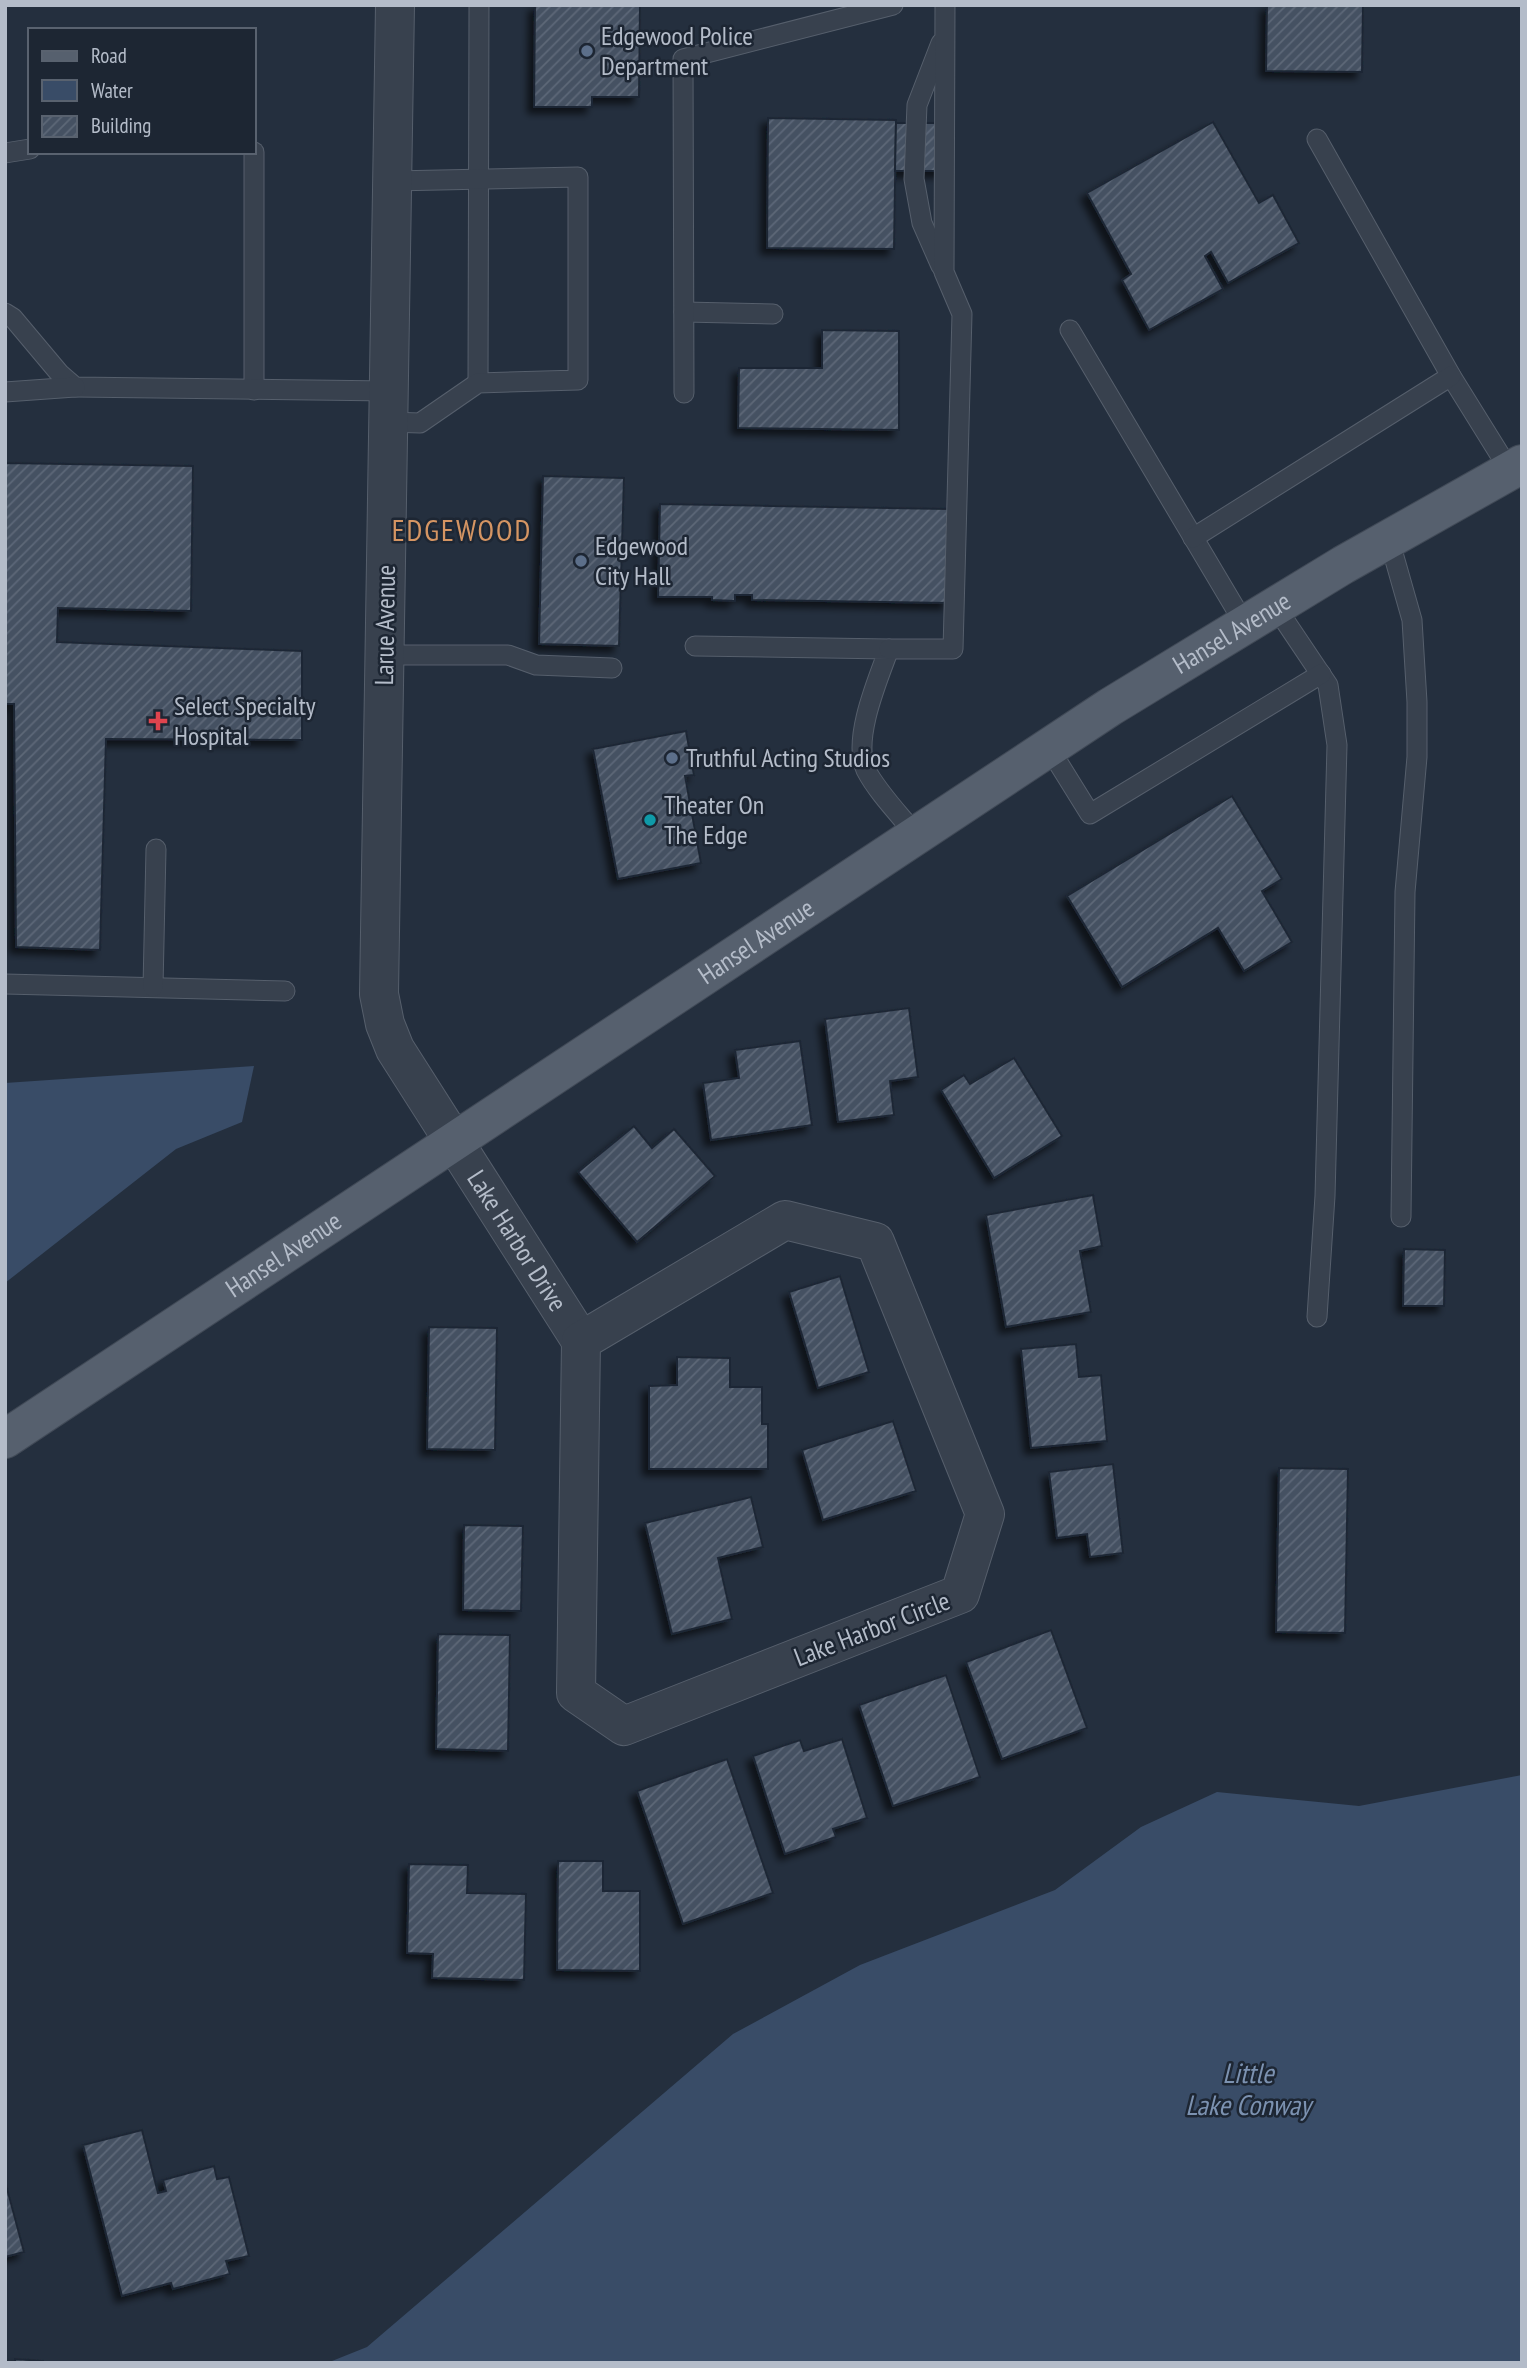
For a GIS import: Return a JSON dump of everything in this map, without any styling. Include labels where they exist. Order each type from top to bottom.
[{"type":"main road","name":"Hansel Avenue","points":[[5,1439],[1049,748],[1259,615],[1516,468]]},
{"type":"street","name":"Larue Avenue","points":[[396,5],[379,994],[385,1024],[395,1049],[455,1141]]},
{"type":"street","name":"Lake Harbor Drive","points":[[455,1141],[581,1341]]},
{"type":"street","name":"Lake Harbor Circle","points":[[785,1220],[875,1242],[985,1514],[960,1594],[624,1726],[576,1693],[581,1341],[785,1220]]},
{"type":"lane","points":[[478,383],[479,5]]},
{"type":"lane","points":[[684,393],[684,59],[894,5]]},
{"type":"lane","points":[[944,272],[945,5]]},
{"type":"lane","points":[[695,646],[953,649],[962,314],[922,223],[914,179],[917,105],[944,35]]},
{"type":"lane","points":[[1317,139],[1451,376],[1516,468]]},
{"type":"lane","points":[[5,153],[28,149]]},
{"type":"lane","points":[[254,154],[254,390]]},
{"type":"lane","points":[[5,392],[75,387],[254,390],[389,407],[420,423],[478,383],[578,380],[578,177],[393,181]]},
{"type":"lane","points":[[684,312],[773,314]]},
{"type":"lane","points":[[5,313],[75,387]]},
{"type":"lane","points":[[5,340],[22,328]]},
{"type":"lane","points":[[1070,330],[1193,538],[1259,615],[1321,674],[1328,685],[1337,745],[1326,1183],[1317,1317]]},
{"type":"lane","points":[[1193,538],[1451,376]]},
{"type":"lane","points":[[1389,539],[1412,620],[1417,702],[1417,757],[1405,892],[1401,1217]]},
{"type":"lane","points":[[889,649],[866,717],[862,741],[865,768],[916,835]]},
{"type":"lane","points":[[384,655],[508,655],[536,664],[612,668]]},
{"type":"lane","points":[[1049,748],[1090,814],[1321,674]]},
{"type":"lane","points":[[153,988],[156,849]]},
{"type":"lane","points":[[5,984],[285,991]]},
{"type":"water","points":[[254,1066],[242,1122],[176,1149],[5,1283],[5,1083]]},
{"type":"water","name":"Little Lake Conway","points":[[1522,1775],[1522,2363],[327,2363],[367,2347],[733,2034],[860,1965],[1055,1890],[1141,1827],[1217,1792],[1359,1806]]},
{"type":"building","name":"Edgewood Police Department","points":[[535,5],[640,5],[639,97],[592,97],[592,107],[534,107]]},
{"type":"building","points":[[1267,5],[1363,5],[1362,72],[1266,71]]},
{"type":"building","points":[[768,118],[896,120],[894,249],[767,248]]},
{"type":"building","points":[[1213,122],[1259,203],[1273,195],[1299,243],[1228,283],[1211,252],[1205,256],[1223,289],[1149,330],[1122,280],[1131,274],[1087,193]]},
{"type":"building","points":[[896,123],[946,123],[945,171],[895,171]]},
{"type":"building","points":[[822,330],[899,331],[899,430],[738,428],[739,368],[822,368]]},
{"type":"building","name":"Select Specialty Hospital","points":[[5,463],[193,466],[191,611],[58,608],[57,642],[302,651],[302,740],[106,739],[100,950],[16,947],[14,704],[5,704]]},
{"type":"building","name":"Edgewood City Hall","points":[[543,476],[624,478],[619,646],[539,644]]},
{"type":"building","points":[[660,504],[949,509],[948,603],[752,600],[752,595],[735,595],[735,601],[712,600],[712,597],[658,597]]},
{"type":"building","name":"Theater On The Edge","points":[[686,731],[694,775],[685,776],[701,863],[618,879],[593,749]]},
{"type":"building","points":[[1232,796],[1282,879],[1262,891],[1292,942],[1244,971],[1218,928],[1122,987],[1067,896]]},
{"type":"building","points":[[909,1008],[918,1077],[890,1081],[894,1115],[838,1122],[825,1019]]},
{"type":"building","points":[[800,1041],[812,1125],[711,1140],[703,1083],[739,1078],[735,1050]]},
{"type":"building","points":[[1014,1058],[1062,1136],[994,1178],[941,1090],[964,1075],[970,1084]]},
{"type":"building","points":[[634,1126],[652,1148],[674,1129],[715,1176],[637,1242],[578,1172]]},
{"type":"building","points":[[1093,1195],[1102,1246],[1080,1251],[1091,1312],[1006,1327],[986,1215]]},
{"type":"building","points":[[1404,1249],[1445,1250],[1444,1306],[1403,1306]]},
{"type":"building","points":[[840,1276],[869,1372],[818,1388],[789,1292]]},
{"type":"building","points":[[429,1327],[497,1328],[495,1450],[427,1449]]},
{"type":"building","points":[[1076,1344],[1079,1377],[1101,1375],[1107,1441],[1031,1448],[1021,1349]]},
{"type":"building","points":[[677,1357],[730,1358],[730,1387],[762,1387],[762,1424],[768,1424],[768,1469],[649,1469],[649,1386],[677,1385]]},
{"type":"building","points":[[893,1421],[916,1491],[823,1520],[802,1450]]},
{"type":"building","points":[[1113,1464],[1123,1553],[1090,1557],[1087,1534],[1057,1538],[1049,1472]]},
{"type":"building","points":[[1279,1468],[1348,1469],[1345,1633],[1276,1632]]},
{"type":"building","points":[[751,1497],[763,1547],[718,1558],[732,1619],[672,1634],[645,1523]]},
{"type":"building","points":[[464,1525],[523,1526],[521,1611],[463,1610]]},
{"type":"building","points":[[1051,1630],[1087,1728],[1002,1759],[966,1662]]},
{"type":"building","points":[[438,1634],[510,1635],[508,1751],[436,1749]]},
{"type":"building","points":[[946,1675],[980,1777],[893,1806],[859,1705]]},
{"type":"building","points":[[842,1739],[867,1818],[833,1829],[836,1837],[785,1854],[753,1756],[800,1740],[804,1751]]},
{"type":"building","points":[[727,1759],[773,1893],[683,1924],[637,1791]]},
{"type":"building","points":[[558,1861],[603,1861],[603,1891],[640,1891],[640,1971],[557,1970]]},
{"type":"building","points":[[409,1864],[468,1865],[467,1893],[526,1894],[524,1980],[432,1978],[433,1954],[407,1953]]},
{"type":"building","points":[[142,2130],[158,2193],[166,2191],[163,2180],[214,2166],[217,2179],[229,2177],[249,2256],[226,2261],[230,2274],[173,2289],[171,2283],[122,2296],[83,2145]]},
{"type":"building","points":[[5,2181],[24,2252],[5,2257]]},
{"type":"building","points":[[15,2359],[43,2361],[43,2363],[15,2363]]},
{"type":"place","name":"Edgewood Police Department","points":[[587,51]]},
{"type":"place","name":"Edgewood City Hall","points":[[581,561]]},
{"type":"place","name":"Select Specialty Hospital","points":[[158,721]]},
{"type":"place","name":"Truthful Acting Studios","points":[[672,758]]},
{"type":"place","name":"Theater On The Edge","points":[[650,820]]},
{"type":"district","name":"EDGEWOOD","points":[[462,531]]}]
